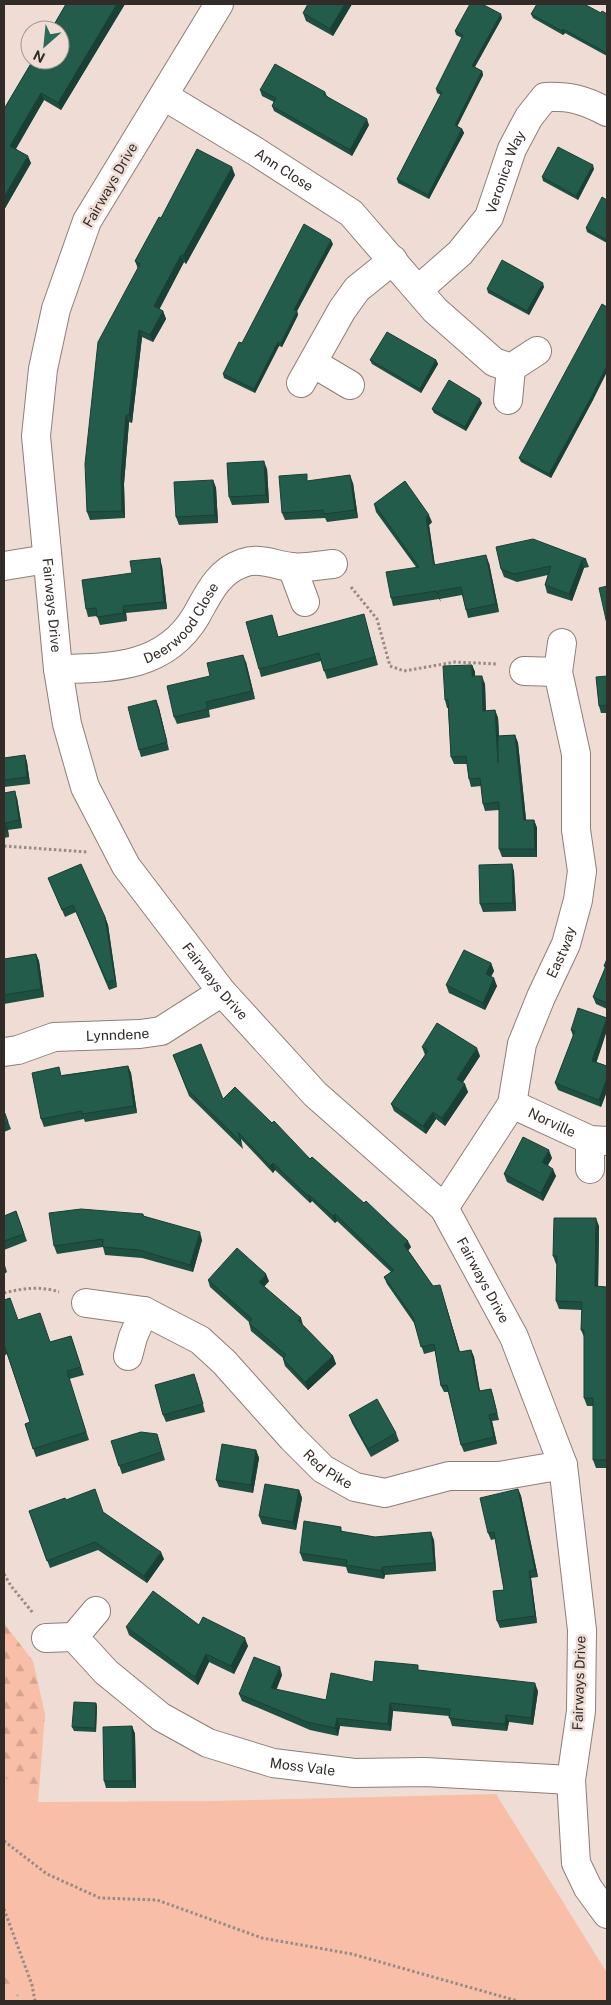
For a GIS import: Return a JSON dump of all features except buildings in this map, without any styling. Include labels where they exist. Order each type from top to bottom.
[{"type":"street","name":"Fairways Drive","points":[[219,4],[87,221],[56,309],[43,369],[36,436],[58,669],[67,724],[85,787],[126,866],[222,992],[315,1094],[444,1208],[514,1337],[563,1465],[582,1630],[581,1711],[571,1780],[576,1863],[588,1888],[607,1914]]},
{"type":"street","name":"Ann Close","points":[[164,96],[255,151],[351,213],[435,310],[494,362],[512,368]]},
{"type":"street","name":"Veronica Way","points":[[418,290],[460,253],[489,217],[512,150],[529,117],[546,97],[567,96],[607,112]]},
{"type":"street","points":[[350,385],[307,373],[342,310],[357,289],[393,260]]},
{"type":"street","points":[[508,400],[512,368],[537,351]]},
{"type":"street","points":[[4,566],[47,558]]},
{"type":"street","name":"Deerwood Close","points":[[58,669],[105,668],[146,660],[176,640],[195,617],[208,592],[225,573],[243,563],[265,561],[292,567],[333,564]]},
{"type":"street","points":[[292,567],[305,602]]},
{"type":"street","name":"Eastway","points":[[444,1208],[512,1104],[522,1044],[541,996],[566,944],[578,900],[582,871],[576,830],[576,754],[558,672],[562,643]]},
{"type":"street","points":[[524,671],[558,672]]},
{"type":"street","name":"Lynndene","points":[[4,1052],[18,1050],[54,1037],[140,1034],[162,1031],[222,992]]},
{"type":"street","name":"Norville","points":[[512,1104],[599,1140],[590,1169]]},
{"type":"street","name":"Red Pike","points":[[86,1303],[144,1312],[200,1340],[224,1362],[292,1438],[323,1469],[355,1488],[385,1493],[449,1476],[499,1476],[563,1465]]},
{"type":"street","points":[[128,1356],[133,1337],[144,1312]]},
{"type":"street","points":[[46,1638],[74,1637],[96,1611]]},
{"type":"street","name":"Moss Vale","points":[[74,1637],[106,1672],[161,1717],[208,1743],[273,1763],[354,1773],[426,1772],[571,1780]]},
{"type":"path","points":[[333,564],[377,619],[390,666],[404,671],[455,662],[500,664],[524,671]]},
{"type":"path","points":[[4,846],[120,854]]},
{"type":"path","points":[[4,1293],[20,1288],[49,1289],[86,1303]]},
{"type":"path","points":[[4,1574],[11,1586],[41,1622],[46,1638]]},
{"type":"path","points":[[4,1841],[47,1874],[100,1898],[157,1900],[262,1938],[352,1954],[518,2001]]},
{"type":"path","points":[[4,1909],[36,2001]]},
{"type":"green space","points":[[4,1619],[6,1626],[33,1661],[45,1714],[38,1802],[4,1777]]},
{"type":"green space","points":[[4,1777],[38,1802],[212,1801],[496,1794],[607,1973],[607,2001],[23,2001],[4,1975]]},
{"type":"green space","points":[[4,1975],[23,2001],[4,2001]]}]
